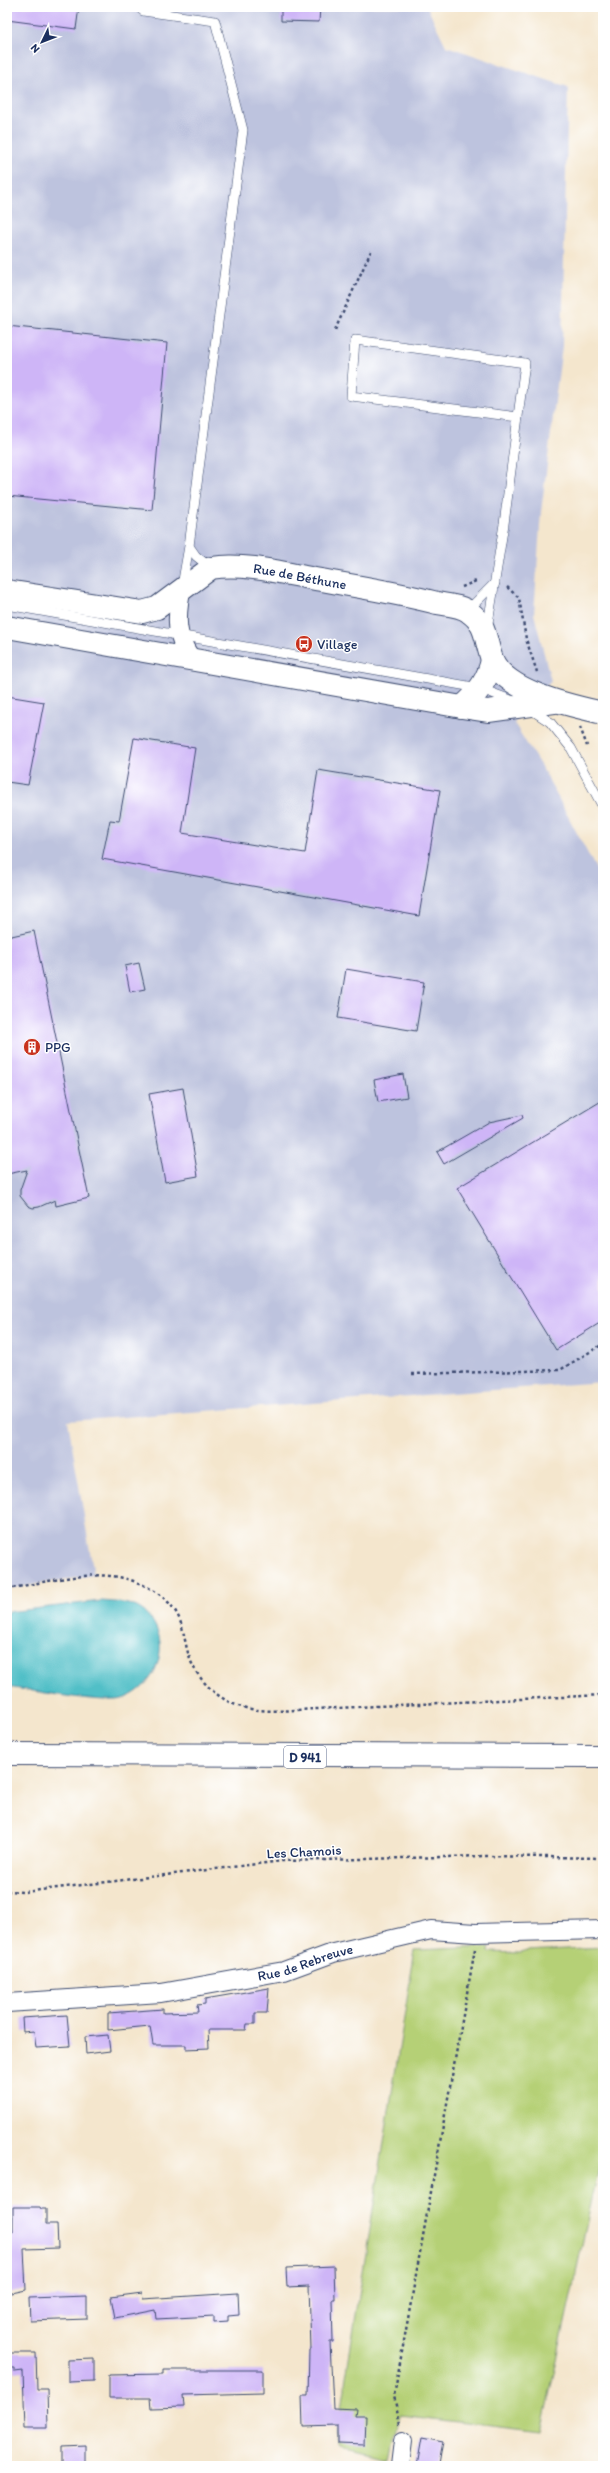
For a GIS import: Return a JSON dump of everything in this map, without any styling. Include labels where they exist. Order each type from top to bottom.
[{"type":"street","points":[[7,591],[142,612],[156,608],[181,592],[211,568]]},
{"type":"street","name":"Rue de Béthune","points":[[211,568],[265,570],[413,597],[468,610]]},
{"type":"street","points":[[181,592],[176,615],[179,635],[184,648],[192,659]]},
{"type":"street","points":[[462,707],[473,698],[488,677],[492,660],[487,635],[479,620],[468,610]]},
{"type":"street","points":[[7,627],[462,707],[488,710],[558,702]]},
{"type":"street","points":[[492,660],[507,677],[525,689],[558,702],[593,711]]},
{"type":"street","name":"D 941","points":[[7,1754],[603,1756]]},
{"type":"street","name":"Rue de Rebreuve","points":[[7,2003],[161,1993],[284,1971],[333,1953],[431,1930],[475,1933],[603,1930]]},
{"type":"street","points":[[400,2466],[403,2441]]},
{"type":"lane","points":[[139,7],[143,11],[215,21],[243,130],[189,546],[181,592]]},
{"type":"lane","points":[[487,635],[495,583],[518,417],[525,364],[356,340],[351,396],[518,417]]},
{"type":"lane","points":[[189,546],[196,556],[211,568]]},
{"type":"lane","points":[[468,610],[495,583]]},
{"type":"lane","points":[[7,605],[479,688],[525,705],[550,722],[571,748],[603,807]]},
{"type":"path","points":[[335,330],[372,249]]},
{"type":"path","points":[[459,588],[484,578],[510,588],[520,598],[526,639],[538,675]]},
{"type":"path","points":[[589,750],[579,730],[593,711]]},
{"type":"path","points":[[412,1374],[560,1370],[603,1344]]},
{"type":"path","points":[[7,1589],[94,1575],[117,1577],[135,1581],[150,1588],[167,1602],[178,1617],[188,1655],[199,1674],[216,1693],[242,1707],[269,1711],[603,1694]]},
{"type":"path","name":"Les Chamois","points":[[7,1891],[24,1892],[282,1861],[485,1856],[603,1858]]},
{"type":"path","points":[[403,2441],[394,2396],[475,1947],[475,1933]]},
{"type":"shaded area","points":[[7,7],[427,7],[446,46],[568,87],[562,346],[541,512],[534,614],[551,681],[514,723],[545,773],[603,882],[603,1382],[68,1421],[94,1575],[7,1589]]},
{"type":"green space","points":[[490,1947],[489,1952],[520,1953],[527,1951],[603,1947],[603,2149],[541,2432],[400,2415],[391,2458],[337,2447],[338,2426],[415,1950]]},
{"type":"water","points":[[101,1601],[133,1605],[142,1610],[152,1621],[158,1633],[160,1646],[159,1660],[154,1672],[146,1684],[135,1693],[122,1699],[113,1700],[100,1700],[7,1687],[7,1612]]},
{"type":"building","points":[[7,7],[79,7],[76,29],[7,20]]},
{"type":"building","points":[[281,7],[320,7],[319,22],[281,21]]},
{"type":"building","points":[[7,326],[167,343],[152,510],[7,496]]},
{"type":"building","points":[[7,696],[44,702],[28,785],[7,782]]},
{"type":"building","points":[[134,738],[195,748],[182,833],[305,853],[318,770],[440,790],[419,916],[102,859],[110,820],[119,821]]},
{"type":"building","name":"PPG","points":[[34,931],[89,1198],[56,1206],[55,1200],[33,1208],[28,1206],[20,1196],[20,1190],[27,1170],[7,1174],[7,937]]},
{"type":"building","points":[[139,963],[145,989],[130,992],[125,966]]},
{"type":"building","points":[[346,969],[424,982],[416,1031],[338,1018]]},
{"type":"building","points":[[403,1074],[407,1097],[378,1102],[374,1080]]},
{"type":"building","points":[[183,1088],[198,1176],[165,1182],[149,1094]]},
{"type":"building","points":[[603,1100],[603,1321],[556,1350],[457,1188]]},
{"type":"building","points":[[522,1115],[523,1118],[444,1164],[437,1152],[489,1122]]},
{"type":"building","points":[[269,1988],[267,2013],[255,2013],[255,2024],[247,2024],[246,2030],[208,2030],[209,2048],[186,2049],[186,2045],[153,2045],[150,2026],[108,2030],[108,2013],[163,2009],[163,2013],[198,2012],[197,2005],[205,2004],[205,1999]]},
{"type":"building","points":[[67,2015],[70,2046],[36,2048],[34,2031],[23,2032],[22,2018]]},
{"type":"building","points":[[108,2035],[110,2051],[86,2054],[85,2037]]},
{"type":"building","points":[[13,2207],[40,2207],[41,2209],[46,2209],[46,2224],[57,2224],[58,2248],[24,2249],[26,2290],[7,2294],[7,2232],[13,2232]]},
{"type":"building","points":[[334,2266],[335,2299],[332,2299],[333,2342],[330,2342],[333,2408],[356,2409],[355,2416],[366,2416],[365,2445],[338,2444],[338,2426],[303,2427],[302,2396],[308,2396],[309,2350],[311,2349],[309,2286],[287,2287],[286,2268]]},
{"type":"building","points":[[142,2293],[143,2299],[238,2293],[239,2315],[228,2316],[228,2321],[214,2322],[214,2316],[156,2319],[155,2310],[115,2318],[111,2297]]},
{"type":"building","points":[[87,2296],[87,2319],[30,2321],[29,2298]]},
{"type":"building","points":[[8,2353],[36,2353],[37,2389],[47,2389],[48,2428],[25,2428],[23,2371],[15,2372],[15,2368],[10,2368]]},
{"type":"building","points":[[94,2359],[94,2381],[68,2382],[68,2360]]},
{"type":"building","points":[[164,2370],[263,2370],[263,2393],[183,2395],[184,2407],[151,2408],[150,2398],[109,2398],[109,2375],[164,2374]]},
{"type":"building","points":[[422,2438],[443,2442],[439,2466],[417,2466]]},
{"type":"building","points":[[85,2445],[85,2466],[62,2466],[62,2446]]},
{"type":"place","name":"Village","points":[[304,644]]},
{"type":"place","name":"PPG","points":[[32,1047]]}]
